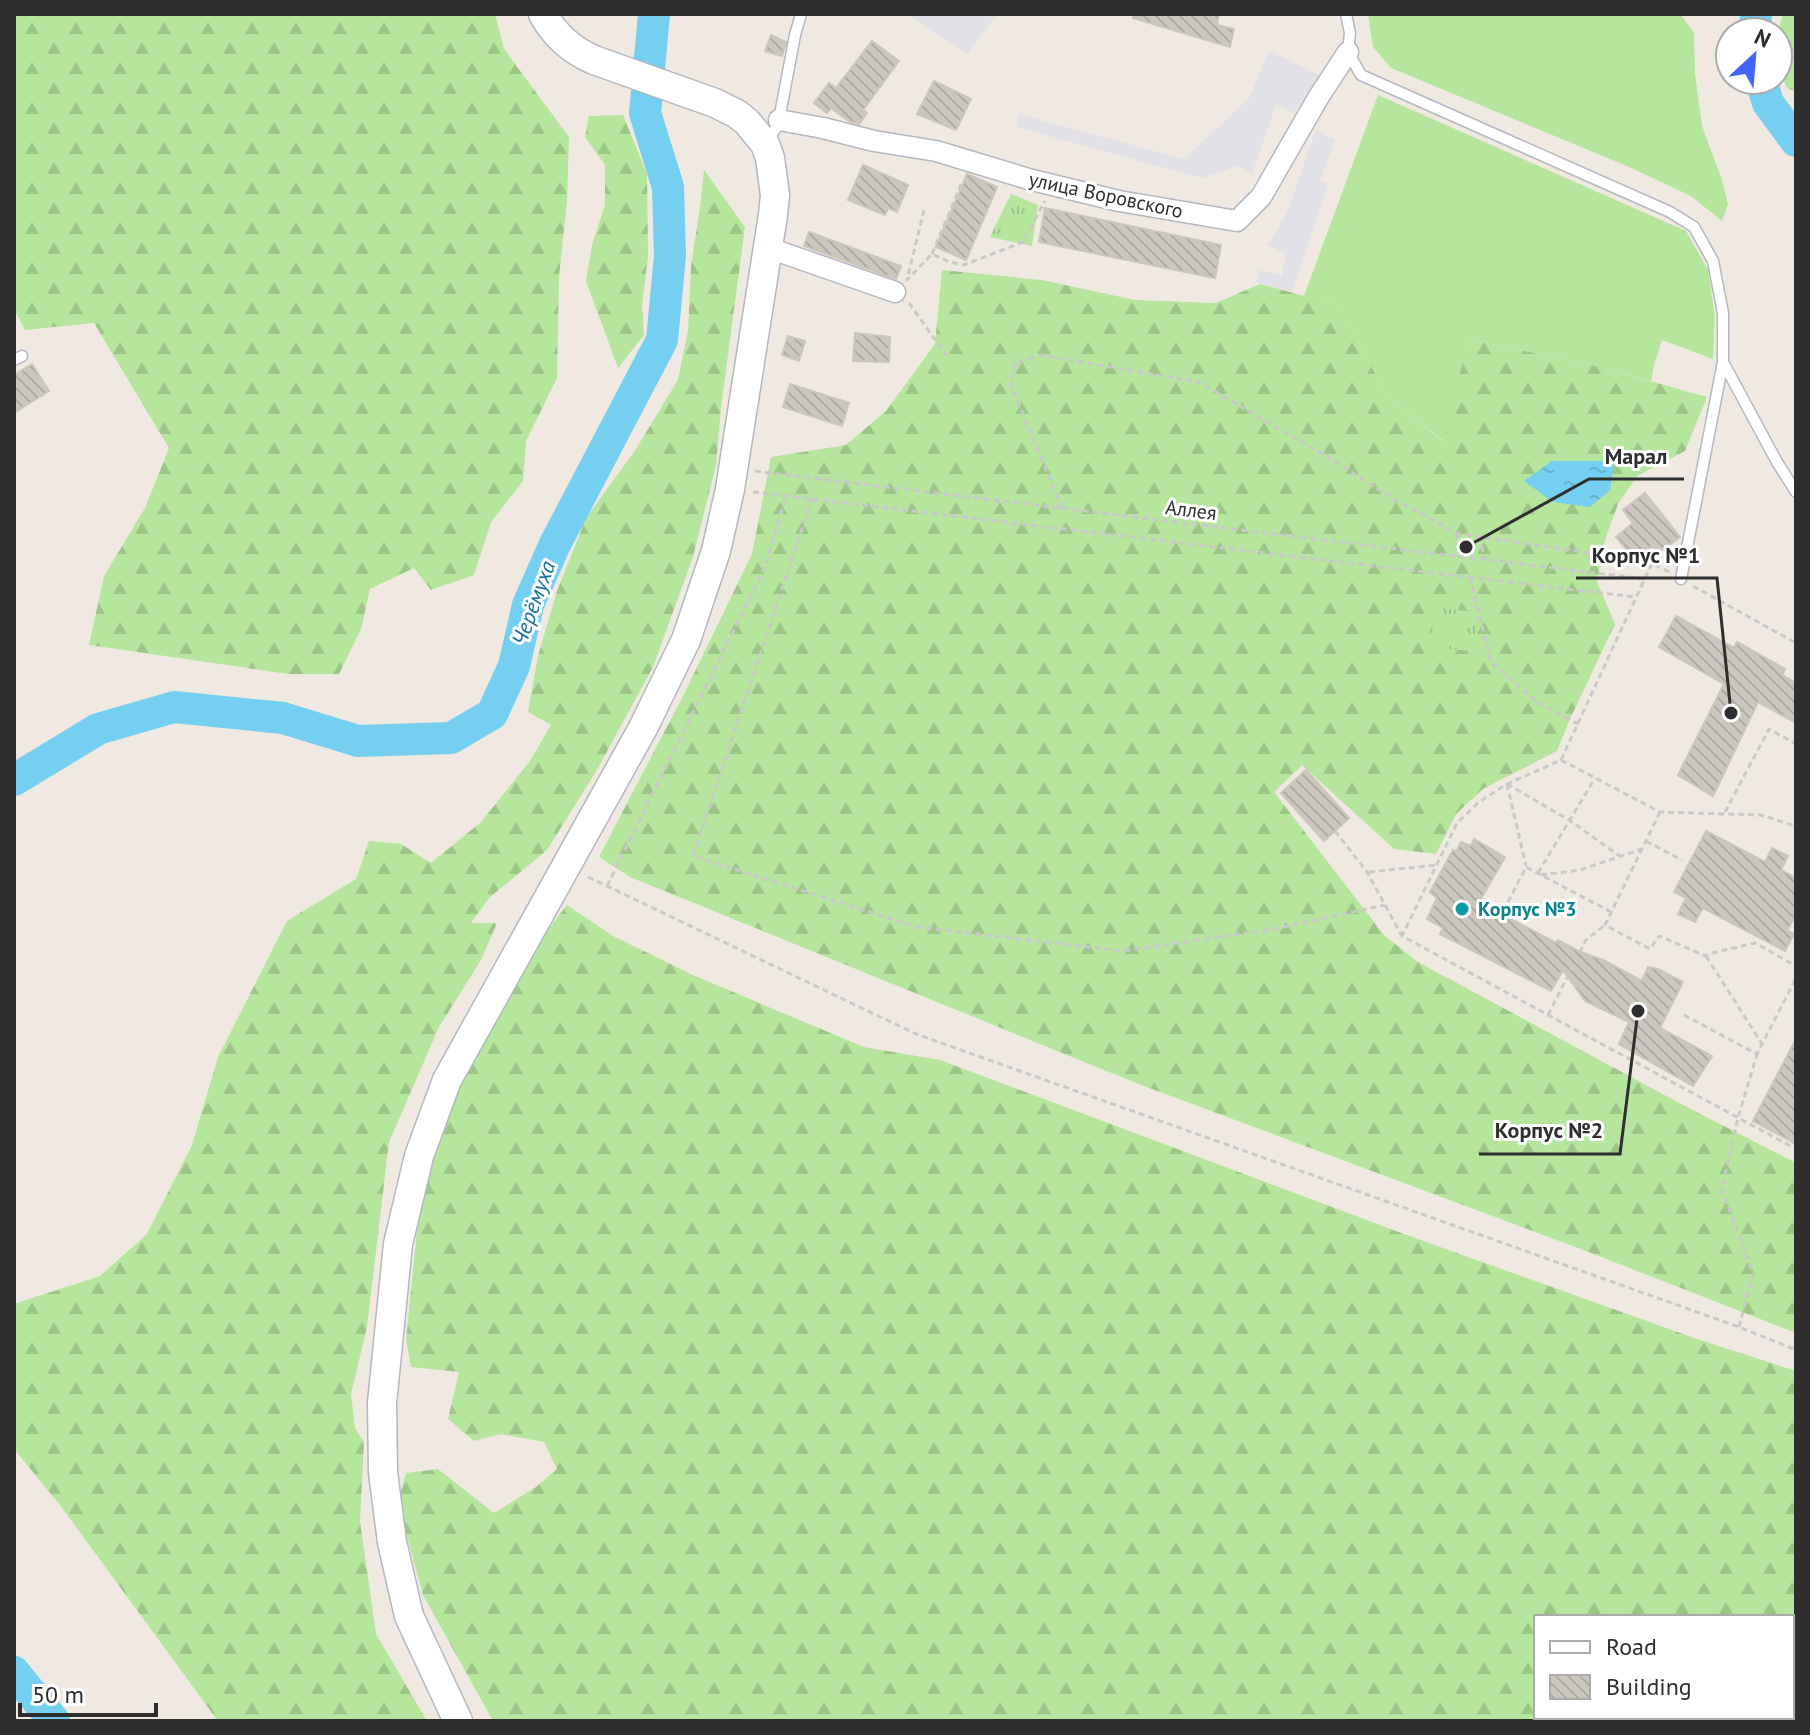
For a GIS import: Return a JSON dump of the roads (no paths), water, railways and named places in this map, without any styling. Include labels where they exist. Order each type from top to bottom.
[{"type":"main road","points":[[458,1721],[409,1616],[392,1542],[383,1472],[382,1403],[398,1244],[419,1156],[447,1080],[643,728],[686,640],[716,551],[731,479],[775,195],[770,158],[772,132],[747,122],[715,103],[576,51],[553,31],[543,14]]},
{"type":"street","name":"улица Воровского","points":[[772,132],[823,128],[874,141],[936,151],[1119,201],[1237,221],[1262,195],[1348,52]]},
{"type":"street","points":[[769,248],[900,295]]},
{"type":"lane","points":[[772,132],[801,14]]},
{"type":"lane","points":[[1346,14],[1350,33],[1348,52],[1361,75],[1670,212],[1694,227],[1713,261],[1723,313],[1723,362],[1681,579]]},
{"type":"lane","points":[[1723,362],[1796,492]]},
{"type":"water","points":[[1552,461],[1614,461],[1610,490],[1590,507],[1553,502],[1524,481]]},
{"type":"waterway","name":"Черёмуха","points":[[14,780],[98,729],[174,707],[283,718],[358,741],[451,738],[492,714],[514,666],[528,605],[555,544],[662,340],[670,256],[668,187],[645,113],[654,14]]},
{"type":"waterway","name":"Черёмуха","points":[[1766,96],[1796,141]]},
{"type":"waterway","name":"Черёмуха","points":[[14,1672],[54,1721]]},
{"type":"place","name":"Марал","points":[[1466,547]]},
{"type":"place","name":"Корпус №1","points":[[1731,713]]},
{"type":"place","name":"Корпус №3","points":[[1462,909]]},
{"type":"place","name":"Корпус №2","points":[[1638,1011]]}]
